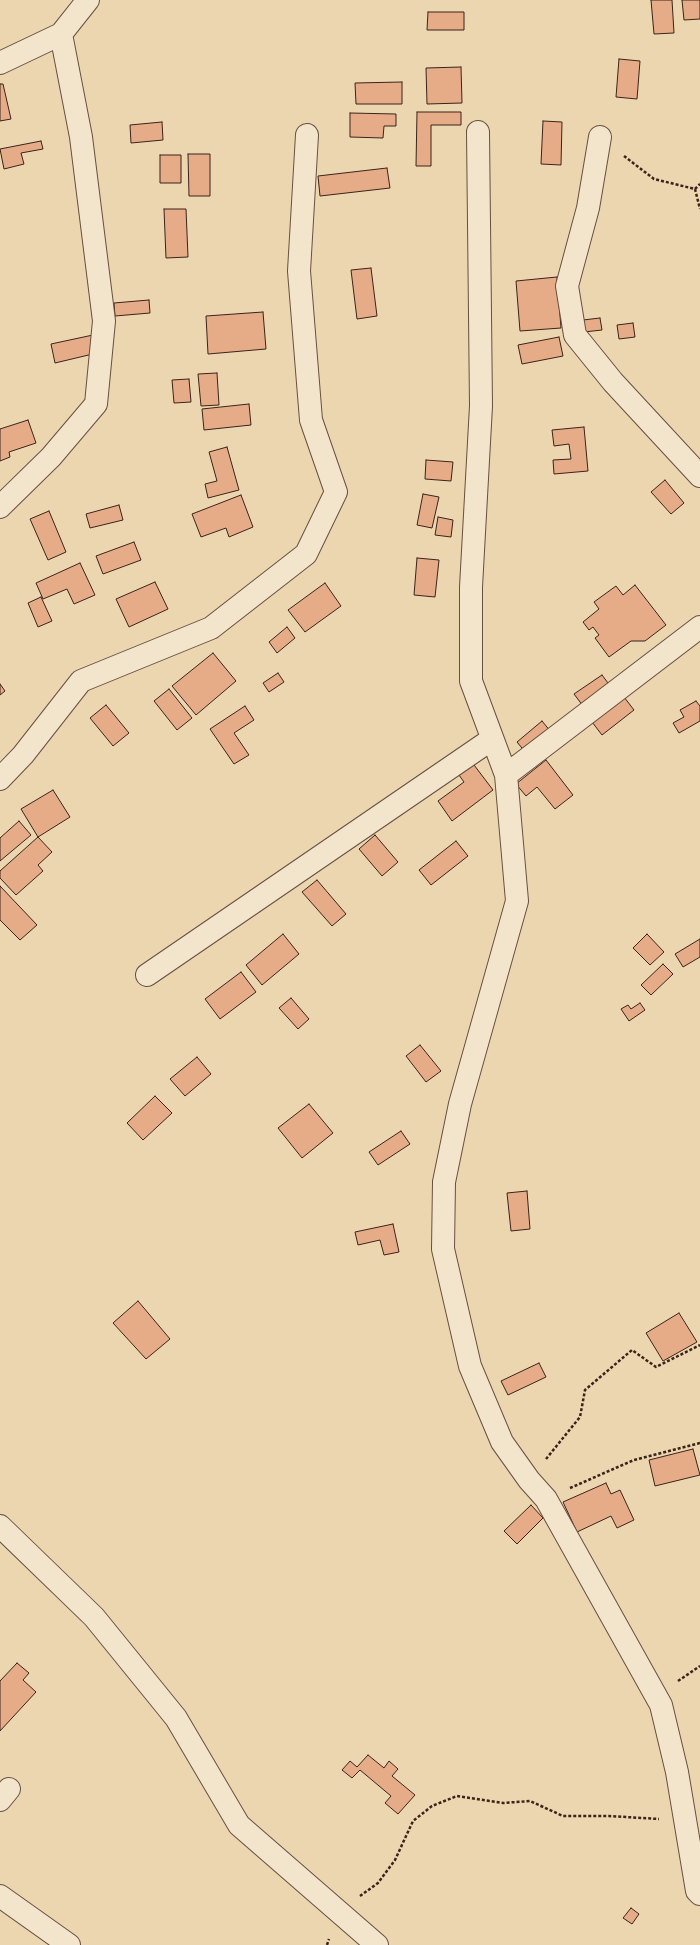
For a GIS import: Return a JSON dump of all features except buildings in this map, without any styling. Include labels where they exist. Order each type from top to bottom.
[{"type":"street","points":[[0,63],[61,34],[88,0]]},
{"type":"street","points":[[0,507],[51,457],[96,404],[104,321],[81,137],[61,34]]},
{"type":"street","points":[[478,132],[481,406],[471,587],[471,681],[506,774],[517,901],[460,1104],[444,1182],[443,1249],[470,1366],[502,1442],[529,1480],[546,1499],[662,1705],[684,1808],[697,1891],[700,1894]]},
{"type":"street","points":[[0,779],[23,755],[81,681],[211,628],[306,554],[336,492],[311,420],[299,271],[308,136]]},
{"type":"street","points":[[600,137],[588,208],[567,286],[575,335],[613,382],[700,476]]},
{"type":"street","points":[[506,774],[700,626]]},
{"type":"street","points":[[147,975],[492,739]]},
{"type":"street","points":[[0,1526],[94,1617],[176,1718],[239,1825],[377,1945]]},
{"type":"street","points":[[0,1896],[69,1945]]},
{"type":"path","points":[[600,137],[654,180],[695,189]]},
{"type":"path","points":[[695,189],[700,184]]},
{"type":"path","points":[[695,189],[700,209]]},
{"type":"path","points":[[529,1480],[580,1416],[585,1390],[632,1350],[656,1367],[700,1345]]},
{"type":"path","points":[[546,1499],[634,1460],[700,1443]]},
{"type":"path","points":[[327,1945],[339,1912],[378,1883],[394,1860],[413,1821],[432,1806],[457,1796],[503,1803],[530,1801],[563,1816],[609,1816],[660,1820],[684,1808]]}]
